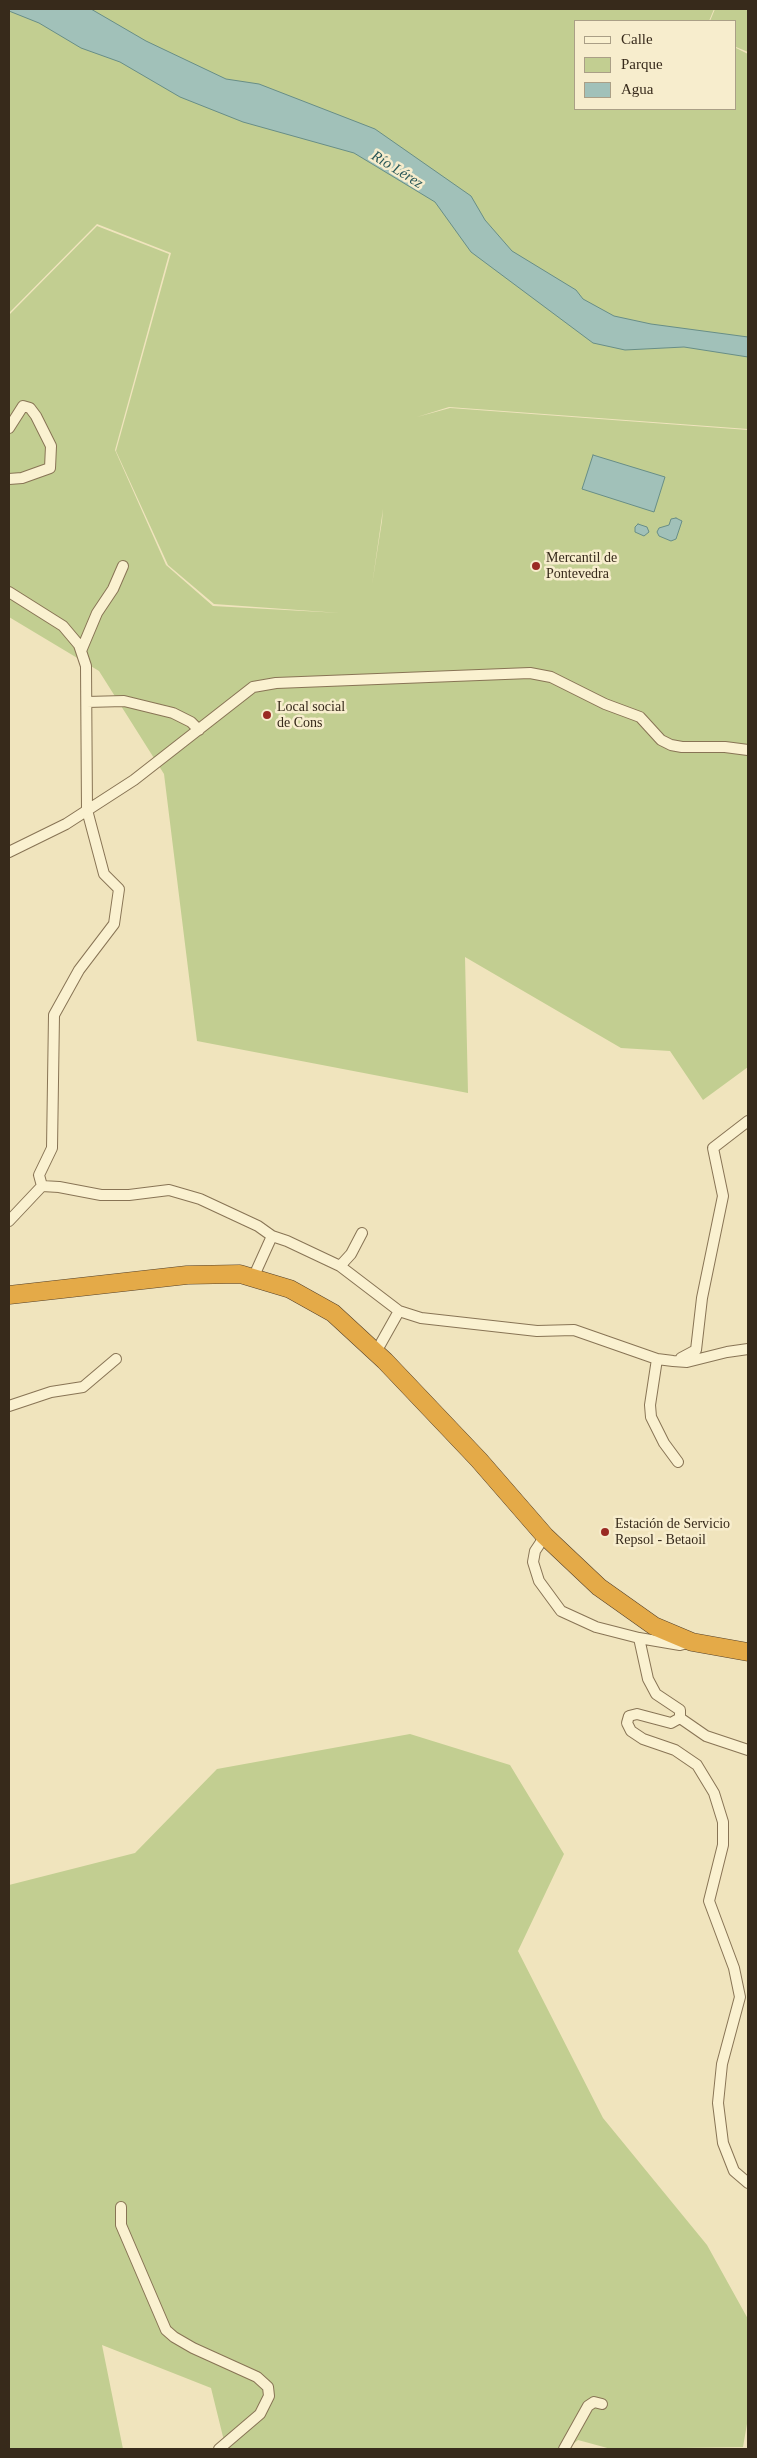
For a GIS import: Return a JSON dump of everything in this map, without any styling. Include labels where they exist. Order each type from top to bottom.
[{"type":"highway","points":[[9,1295],[187,1275],[240,1274],[290,1289],[333,1313],[376,1352],[479,1460],[545,1536],[599,1587],[654,1626],[692,1642],[748,1652]]},
{"type":"street","points":[[9,428],[23,406],[30,408],[51,446],[50,468],[22,478],[9,479]]},
{"type":"street","points":[[81,651],[97,613],[113,589],[123,566]]},
{"type":"street","points":[[9,592],[63,626],[79,645],[86,666],[87,810],[104,874],[119,890],[114,924],[79,970],[54,1015],[52,1148],[39,1175],[42,1186]]},
{"type":"street","points":[[9,852],[66,824],[134,780],[253,687],[276,683],[530,673],[551,677],[605,704],[640,717],[661,740],[670,745],[682,747],[725,747],[748,750]]},
{"type":"street","points":[[87,702],[124,700],[173,713],[191,722],[199,730]]},
{"type":"street","points":[[673,1362],[694,1352],[698,1345],[702,1298],[723,1196],[714,1148],[748,1121]]},
{"type":"street","points":[[9,1221],[42,1186]]},
{"type":"street","points":[[42,1186],[59,1187],[101,1195],[129,1195],[169,1190],[184,1192],[258,1226],[272,1236],[340,1266],[399,1312],[421,1318],[537,1331],[574,1330],[656,1359],[673,1362],[687,1362],[748,1349]]},
{"type":"street","points":[[340,1266],[351,1254],[362,1233]]},
{"type":"street","points":[[254,1278],[272,1236]]},
{"type":"street","points":[[376,1352],[399,1312]]},
{"type":"street","points":[[9,1406],[51,1392],[83,1387],[116,1359]]},
{"type":"street","points":[[656,1359],[650,1404],[651,1417],[664,1444],[678,1462]]},
{"type":"street","points":[[545,1536],[535,1551],[533,1562],[539,1581],[561,1611],[596,1628],[638,1638],[680,1645],[692,1642]]},
{"type":"street","points":[[638,1638],[648,1679],[656,1694],[680,1710],[680,1718]]},
{"type":"street","points":[[680,1718],[671,1723],[637,1714],[629,1716],[626,1723],[631,1731],[644,1739],[674,1750],[697,1765],[714,1793],[723,1822],[723,1845],[709,1901],[734,1968],[740,1997],[722,2064],[718,2103],[723,2143],[734,2170],[748,2183]]},
{"type":"street","points":[[680,1718],[706,1736],[748,1750]]},
{"type":"street","points":[[120,2207],[121,2225],[166,2330],[187,2344],[257,2377],[268,2387],[269,2396],[260,2414],[219,2449]]},
{"type":"street","points":[[564,2449],[588,2406],[594,2402],[602,2404]]},
{"type":"green space","points":[[9,9],[714,9],[709,20],[574,20],[574,110],[737,110],[737,48],[748,54],[748,429],[449,407],[417,417],[450,408],[748,430],[748,1067],[703,1100],[670,1051],[621,1048],[465,957],[468,1093],[197,1041],[164,774],[99,671],[9,617],[9,315],[97,226],[169,254],[115,450],[166,565],[213,606],[340,613],[214,604],[168,565],[116,451],[171,253],[97,224],[9,313]],"holes":[[[383,509],[382,521],[372,585]]]},
{"type":"green space","points":[[715,9],[748,9],[748,52],[737,47],[737,20],[710,20]]},
{"type":"green space","points":[[410,1734],[510,1765],[564,1854],[518,1951],[603,2118],[707,2245],[748,2319],[748,2418],[743,2447],[611,2449],[578,2440],[567,2449],[226,2449],[211,2388],[102,2345],[123,2449],[9,2449],[9,1885],[135,1853],[217,1769]]},
{"type":"water","name":"Río Lérez","points":[[9,9],[91,9],[146,41],[226,79],[259,84],[375,129],[471,196],[485,220],[512,251],[576,290],[583,299],[614,316],[651,324],[748,337],[748,357],[684,347],[625,350],[593,343],[471,252],[435,202],[354,153],[243,122],[180,97],[120,62],[81,48],[39,23],[9,11]]},
{"type":"water","points":[[593,455],[665,477],[654,512],[582,489]]},
{"type":"water","points":[[676,518],[682,521],[676,539],[671,541],[659,536],[657,532],[659,528],[669,525],[671,519]]},
{"type":"water","points":[[638,524],[647,527],[649,532],[644,536],[635,532],[635,527]]},
{"type":"place","name":"Mercantil de Pontevedra","points":[[536,566]]},
{"type":"place","name":"Local social de Cons","points":[[267,715]]},
{"type":"place","name":"Estación de Servicio Repsol - Betaoil","points":[[605,1532]]}]
